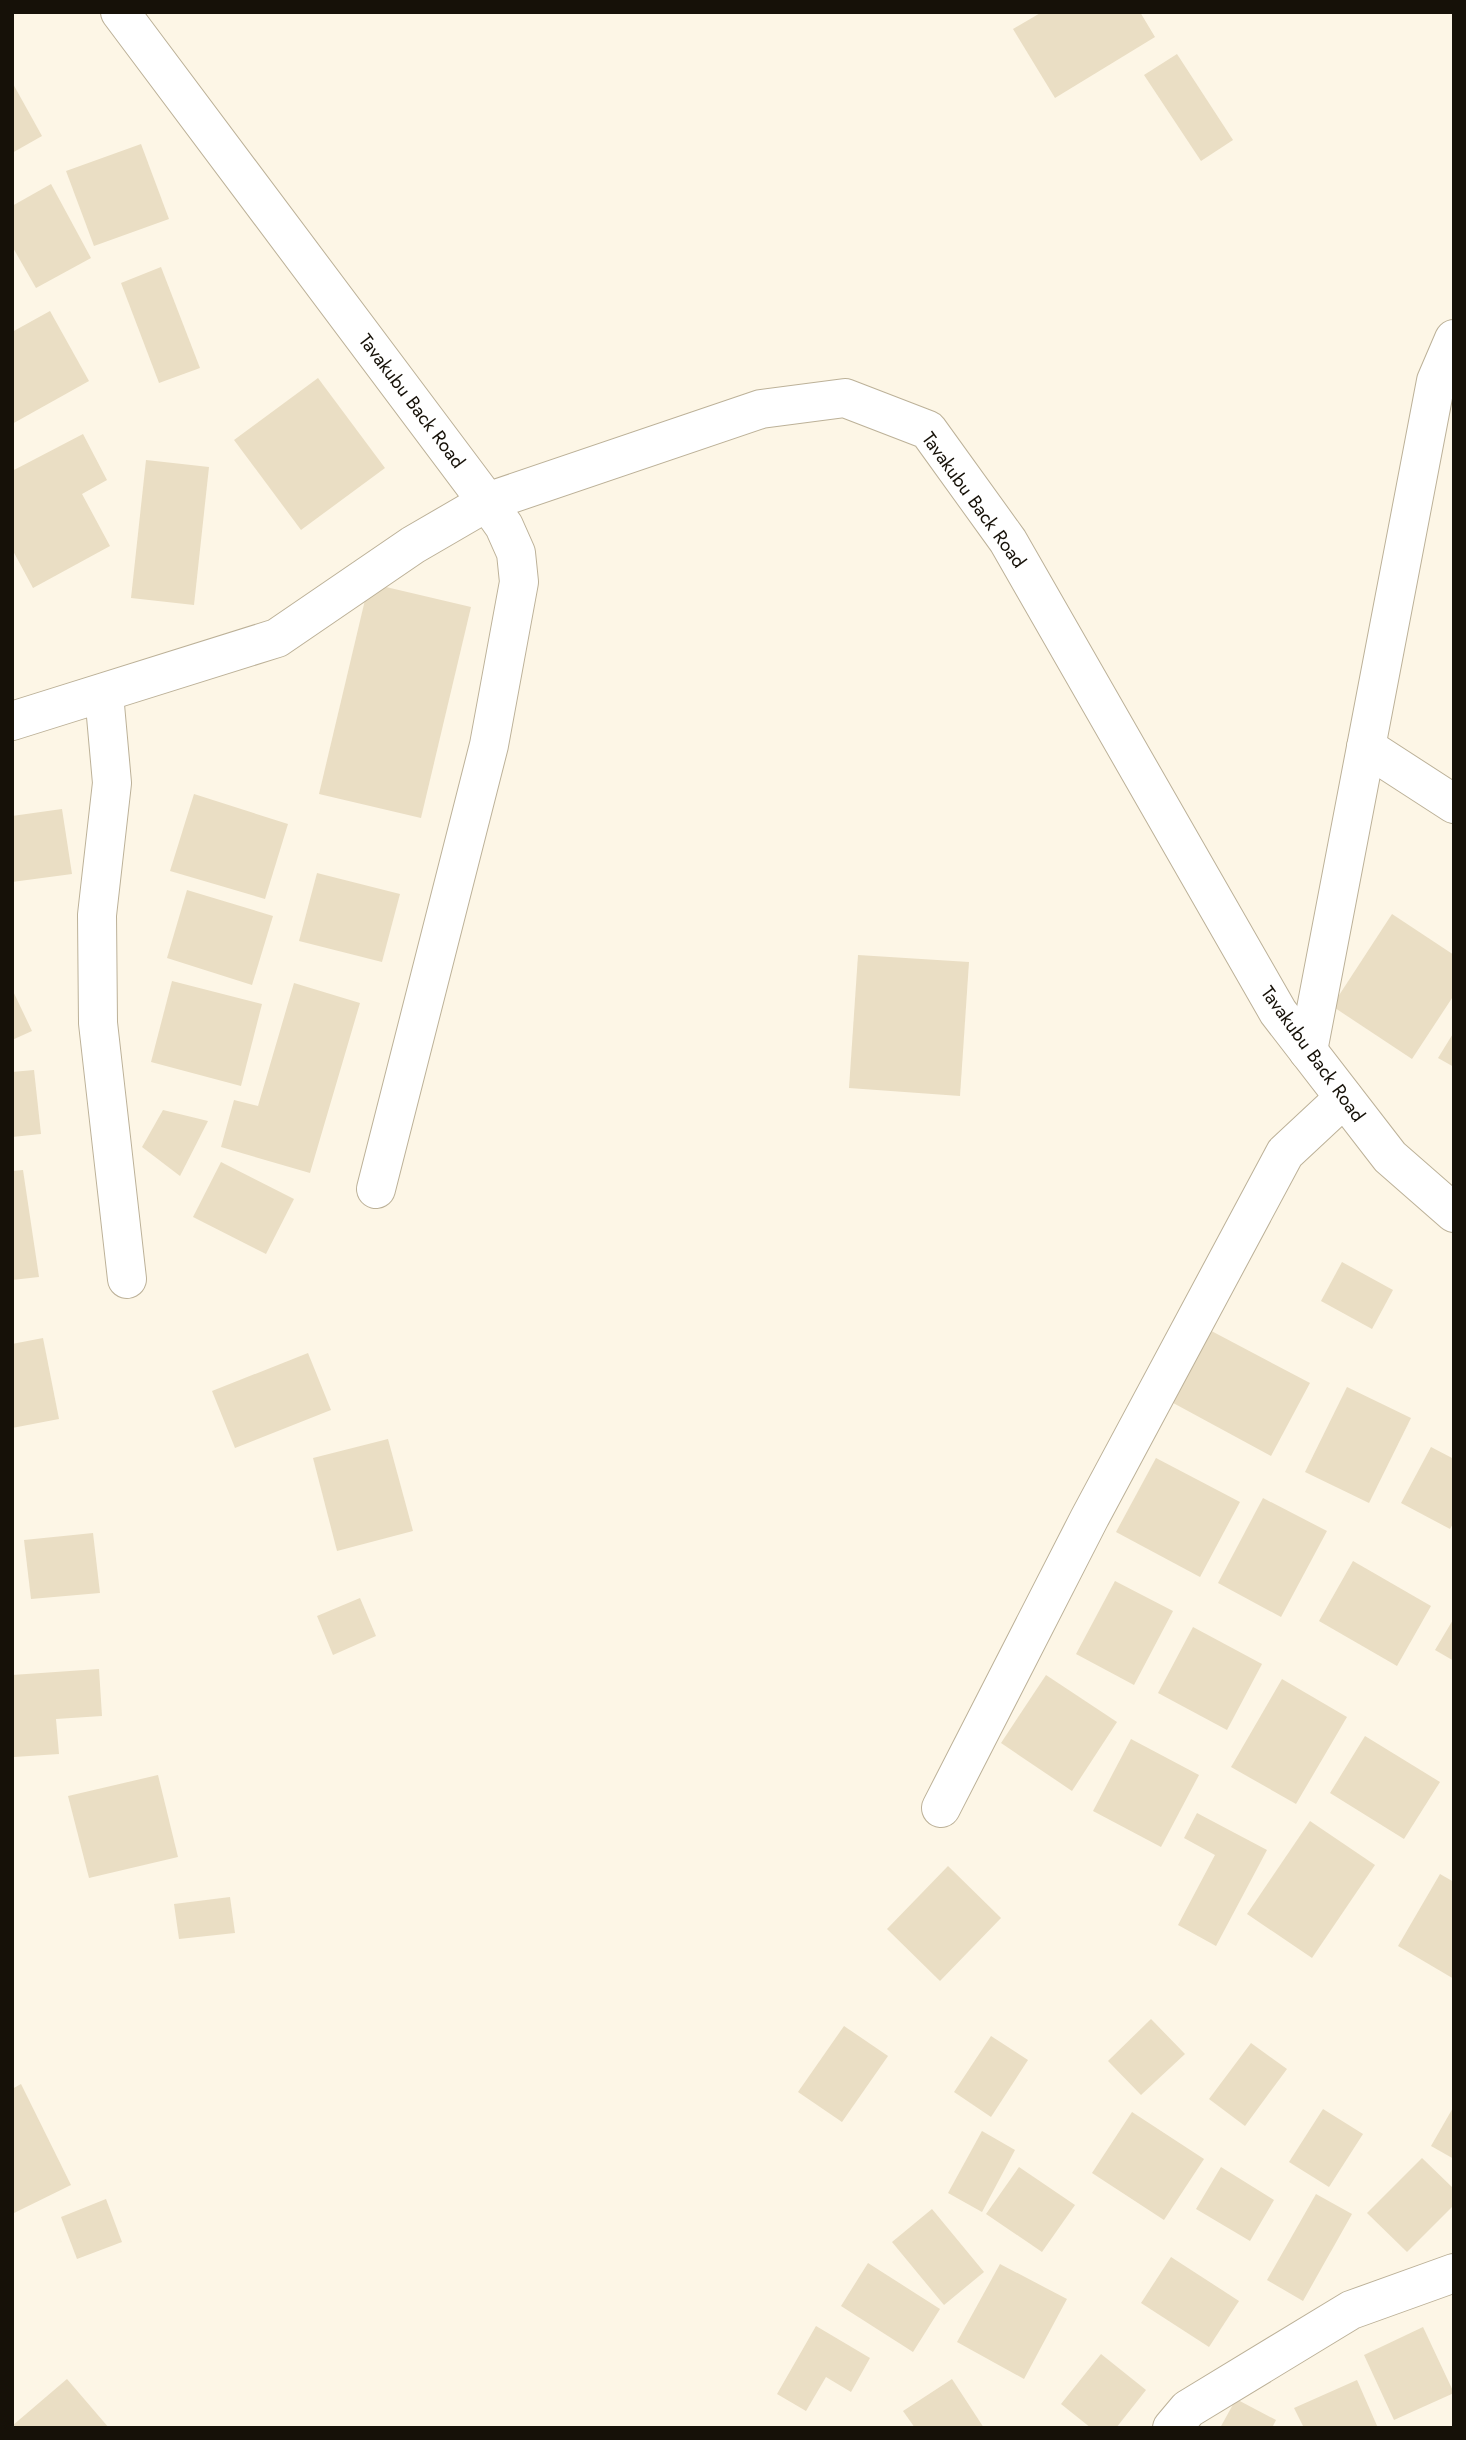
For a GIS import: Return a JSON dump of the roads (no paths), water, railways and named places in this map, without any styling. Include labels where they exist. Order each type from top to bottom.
[{"type":"street","name":"Tavakubu Back Road","points":[[120,12],[487,502],[761,409],[845,398],[928,430],[1008,541],[1278,1012],[1391,1157],[1454,1213]]},
{"type":"street","points":[[1308,1051],[1436,381],[1454,339]]},
{"type":"street","points":[[12,721],[277,638],[413,544],[487,502],[516,553],[519,582],[489,746],[376,1189]]},
{"type":"street","points":[[104,694],[112,783],[97,915],[98,1023],[127,1279]]},
{"type":"street","points":[[1366,747],[1454,804]]},
{"type":"street","points":[[941,1808],[1089,1519],[1285,1153],[1344,1098]]},
{"type":"street","points":[[1172,2428],[1188,2409],[1351,2310],[1454,2273]]}]
